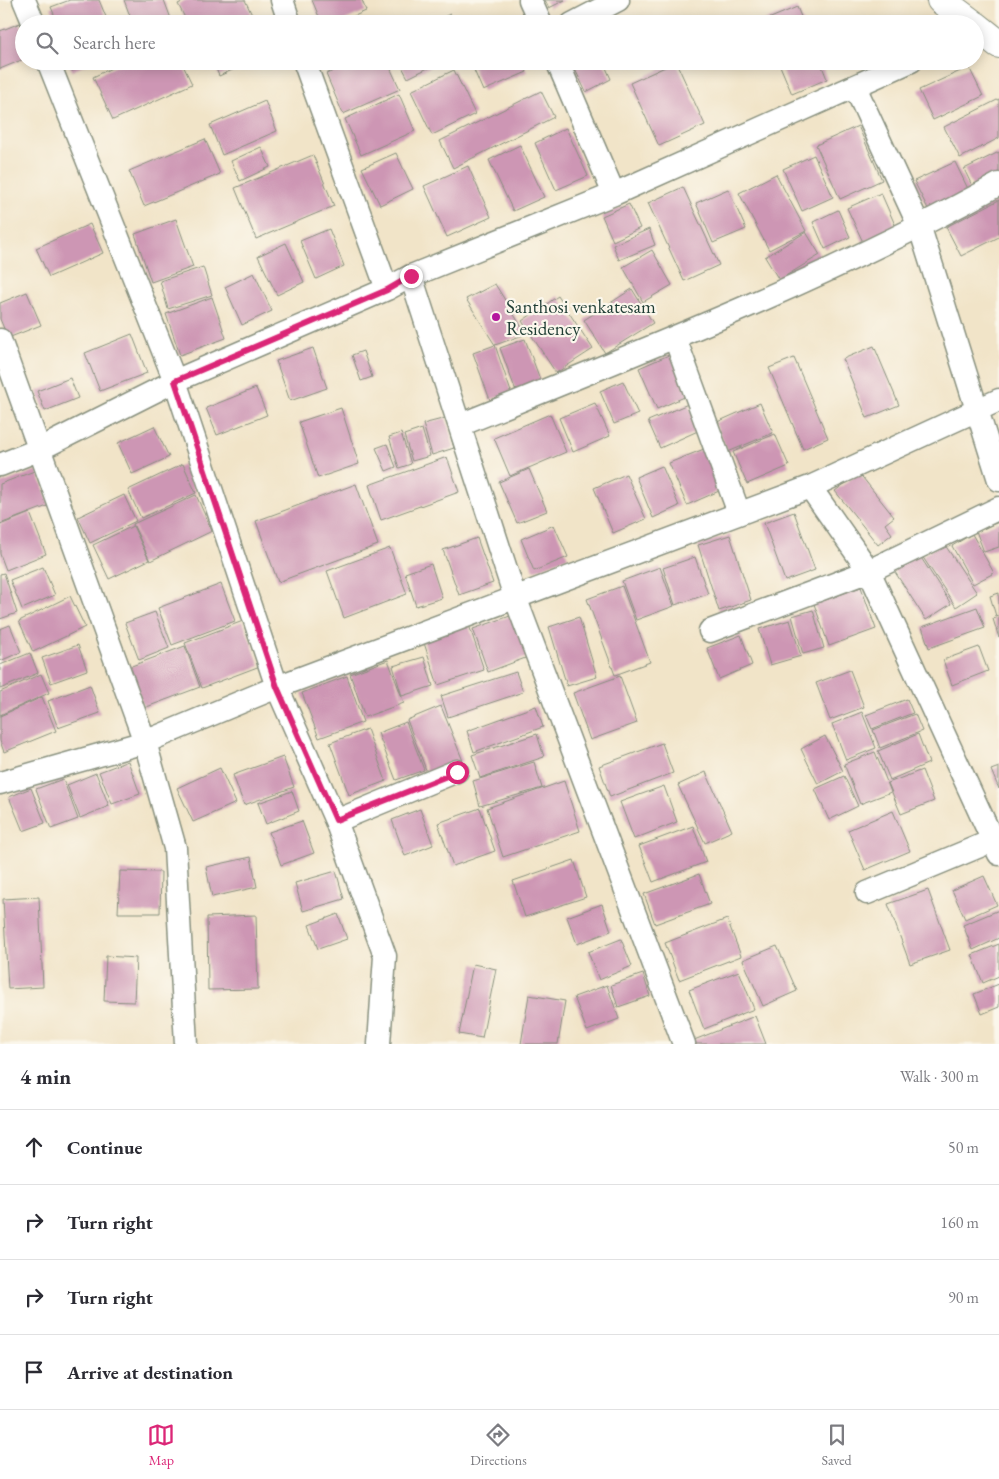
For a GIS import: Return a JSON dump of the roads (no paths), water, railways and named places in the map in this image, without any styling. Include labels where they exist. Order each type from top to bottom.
[{"type":"street","points":[[24,0],[30,15]]},
{"type":"street","points":[[282,0],[287,15]]},
{"type":"street","points":[[530,0],[537,15]]},
{"type":"street","points":[[589,15],[618,0]]},
{"type":"street","points":[[941,0],[960,15]]},
{"type":"street","points":[[52,70],[175,381],[277,687],[336,820],[385,956],[379,1044]]},
{"type":"street","points":[[307,70],[387,290]]},
{"type":"street","points":[[561,70],[614,194]]},
{"type":"street","points":[[0,465],[38,450],[175,381],[387,290],[411,276],[614,194],[892,70]]},
{"type":"street","points":[[855,87],[920,228],[999,480]]},
{"type":"street","points":[[460,425],[675,338],[920,228],[999,184]]},
{"type":"street","points":[[411,276],[515,597],[684,1044]]},
{"type":"street","points":[[675,338],[739,513]]},
{"type":"street","points":[[0,340],[38,450],[146,742],[175,848],[186,1044]]},
{"type":"street","points":[[0,783],[146,742],[277,687],[810,487],[999,400]]},
{"type":"street","points":[[810,487],[869,571],[997,844],[867,892]]},
{"type":"street","points":[[710,631],[869,571],[999,508]]},
{"type":"street","points":[[336,820],[457,772]]},
{"type":"place","name":"Santhosi venkatesam Residency","points":[[496,317]]}]
